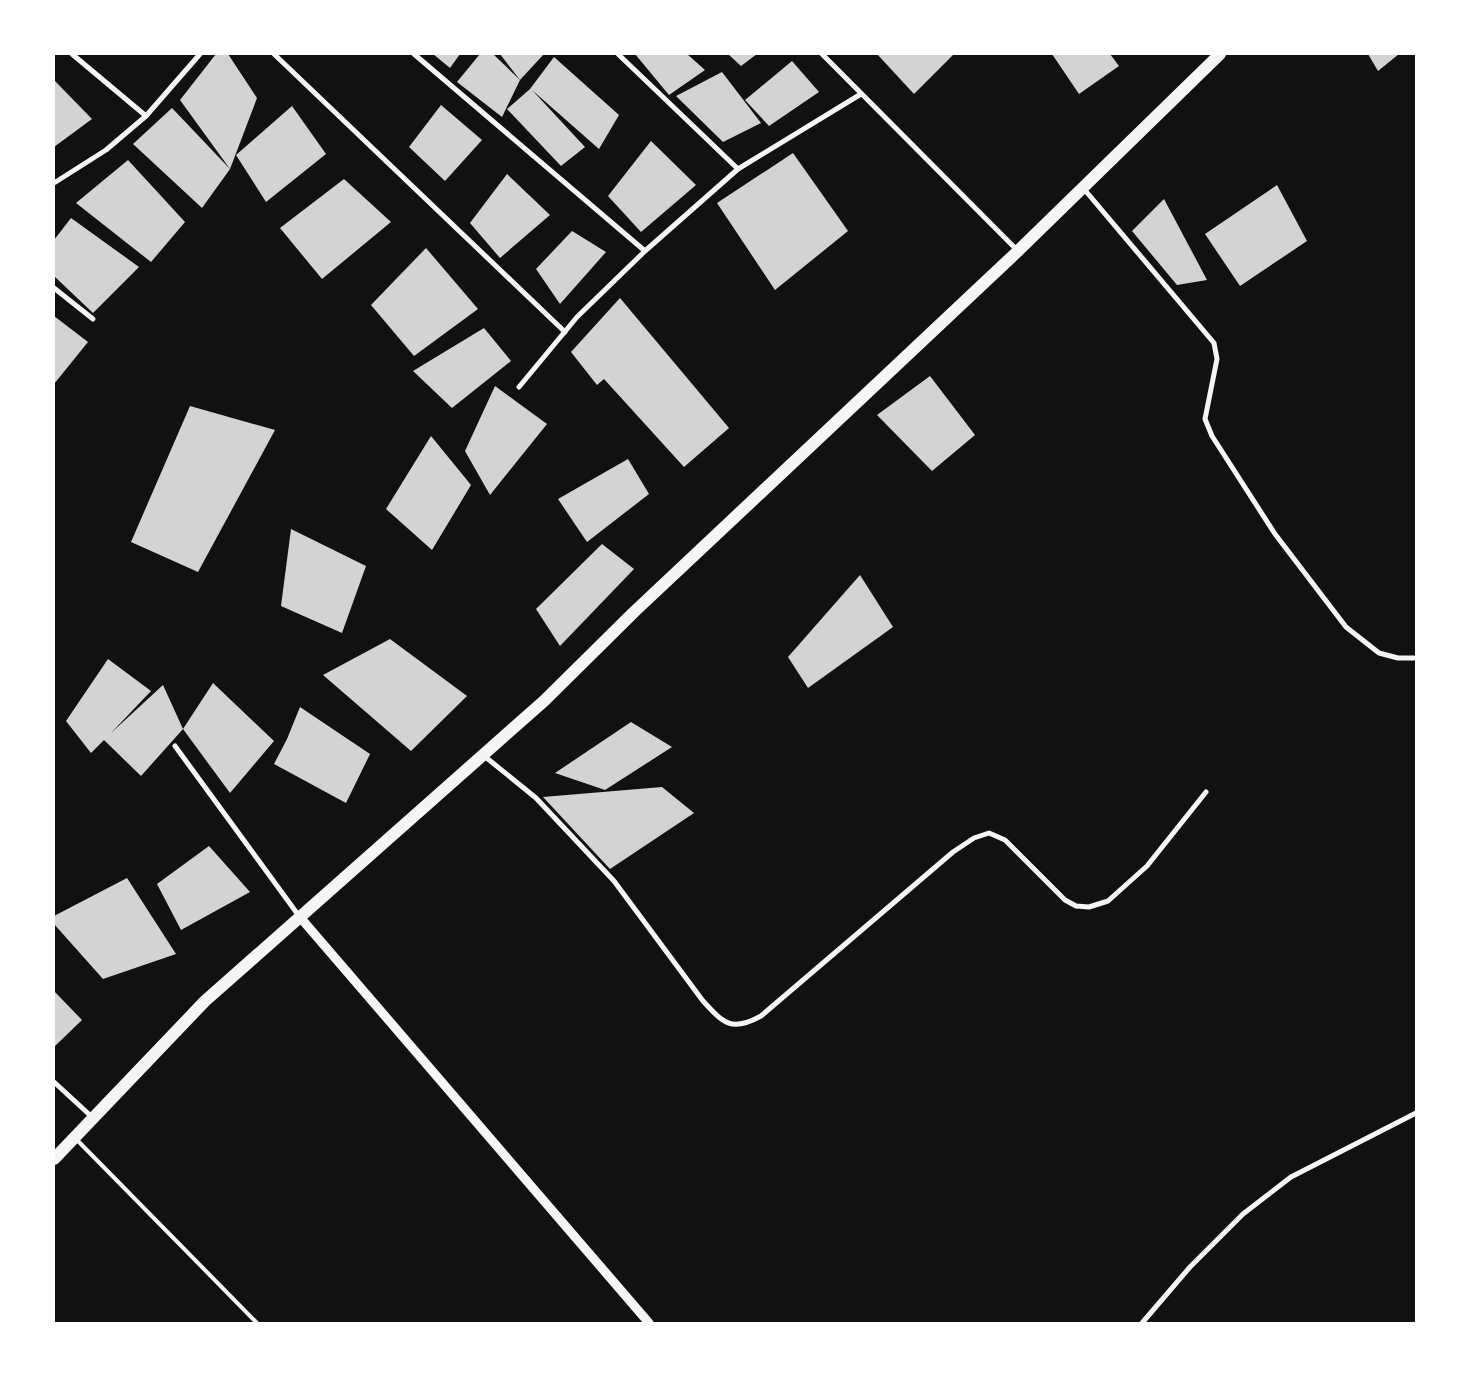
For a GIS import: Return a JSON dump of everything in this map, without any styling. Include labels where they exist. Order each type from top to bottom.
[{"type":"main road","points":[[54,1159],[205,1001],[544,701],[634,612],[1018,251],[1220,54]]},
{"type":"street","points":[[72,54],[146,116]]},
{"type":"street","points":[[54,183],[106,150],[146,116],[200,54]]},
{"type":"street","points":[[274,54],[565,332]]},
{"type":"street","points":[[414,54],[645,251]]},
{"type":"street","points":[[618,54],[738,169]]},
{"type":"street","points":[[822,54],[1018,251]]},
{"type":"street","points":[[518,387],[577,316],[645,251],[738,169],[861,94]]},
{"type":"street","points":[[1082,187],[1214,342],[1217,359],[1205,419],[1212,436],[1275,534],[1346,628],[1379,653],[1398,658],[1416,658]]},
{"type":"street","points":[[54,288],[93,319]]},
{"type":"street","points":[[174,746],[299,916],[649,1323]]},
{"type":"street","points":[[482,754],[536,798],[614,881],[703,1001],[718,1017],[730,1024],[744,1026],[761,1016],[946,858],[974,838],[989,833],[1005,840],[1065,900],[1076,906],[1089,908],[1108,901],[1147,866],[1206,792]]},
{"type":"street","points":[[54,1082],[93,1119]]},
{"type":"street","points":[[1142,1323],[1190,1267],[1243,1214],[1291,1178],[1416,1113]]},
{"type":"lane","points":[[75,1138],[257,1323]]},
{"type":"building","points":[[216,54],[228,54],[257,98],[230,169],[180,100]]},
{"type":"building","points":[[433,54],[460,54],[450,68]]},
{"type":"building","points":[[480,54],[493,54],[520,80],[502,117],[457,82]]},
{"type":"building","points":[[500,54],[544,54],[520,80]]},
{"type":"building","points":[[635,54],[687,54],[705,70],[669,95]]},
{"type":"building","points":[[728,54],[757,54],[741,66]]},
{"type":"building","points":[[877,54],[954,54],[914,94]]},
{"type":"building","points":[[1052,54],[1110,54],[1119,66],[1079,94]]},
{"type":"building","points":[[1368,54],[1399,54],[1378,71]]},
{"type":"building","points":[[554,57],[619,115],[599,149],[532,90],[585,147],[561,166],[507,109],[530,89]]},
{"type":"building","points":[[792,61],[819,92],[769,126],[745,100]]},
{"type":"building","points":[[722,72],[761,123],[723,142],[676,96]]},
{"type":"building","points":[[54,80],[92,119],[54,147]]},
{"type":"building","points":[[441,105],[482,140],[445,181],[409,147]]},
{"type":"building","points":[[292,106],[326,154],[266,202],[236,155]]},
{"type":"building","points":[[172,108],[230,169],[202,208],[133,144]]},
{"type":"building","points":[[651,141],[696,185],[641,232],[608,196]]},
{"type":"building","points":[[793,153],[848,231],[775,290],[717,203]]},
{"type":"building","points":[[128,160],[185,222],[151,262],[76,203]]},
{"type":"building","points":[[507,174],[550,215],[500,258],[470,223]]},
{"type":"building","points":[[344,179],[391,222],[322,279],[280,228]]},
{"type":"building","points":[[1277,185],[1307,241],[1240,286],[1205,234]]},
{"type":"building","points":[[1164,199],[1207,280],[1177,285],[1132,231]]},
{"type":"building","points":[[71,218],[139,267],[93,313],[54,276],[54,240]]},
{"type":"building","points":[[572,231],[606,252],[560,304],[536,269]]},
{"type":"building","points":[[426,248],[478,309],[414,356],[371,305]]},
{"type":"building","points":[[620,298],[729,428],[684,467],[604,379],[597,385],[571,352]]},
{"type":"building","points":[[54,316],[88,342],[54,384]]},
{"type":"building","points":[[484,328],[511,361],[452,408],[413,371]]},
{"type":"building","points":[[930,376],[975,435],[932,471],[877,415]]},
{"type":"building","points":[[495,386],[547,424],[490,495],[465,451]]},
{"type":"building","points":[[190,406],[275,430],[198,572],[131,542]]},
{"type":"building","points":[[431,436],[471,485],[432,550],[386,509]]},
{"type":"building","points":[[628,459],[649,494],[587,542],[558,499]]},
{"type":"building","points":[[291,529],[366,566],[342,633],[281,606]]},
{"type":"building","points":[[602,544],[634,569],[560,646],[536,609]]},
{"type":"building","points":[[860,575],[893,627],[808,688],[788,657]]},
{"type":"building","points":[[390,639],[467,696],[411,751],[323,675]]},
{"type":"building","points":[[108,659],[151,691],[111,733],[163,685],[183,729],[141,776],[104,740],[91,753],[66,721]]},
{"type":"building","points":[[213,683],[274,741],[230,793],[183,729]]},
{"type":"building","points":[[300,707],[370,754],[346,803],[274,764]]},
{"type":"building","points":[[631,722],[672,747],[605,790],[555,773]]},
{"type":"building","points":[[662,787],[694,813],[610,869],[543,797]]},
{"type":"building","points":[[209,846],[250,892],[181,930],[157,884]]},
{"type":"building","points":[[127,878],[176,954],[103,979],[54,924],[54,916]]},
{"type":"building","points":[[54,991],[82,1020],[54,1047]]}]
